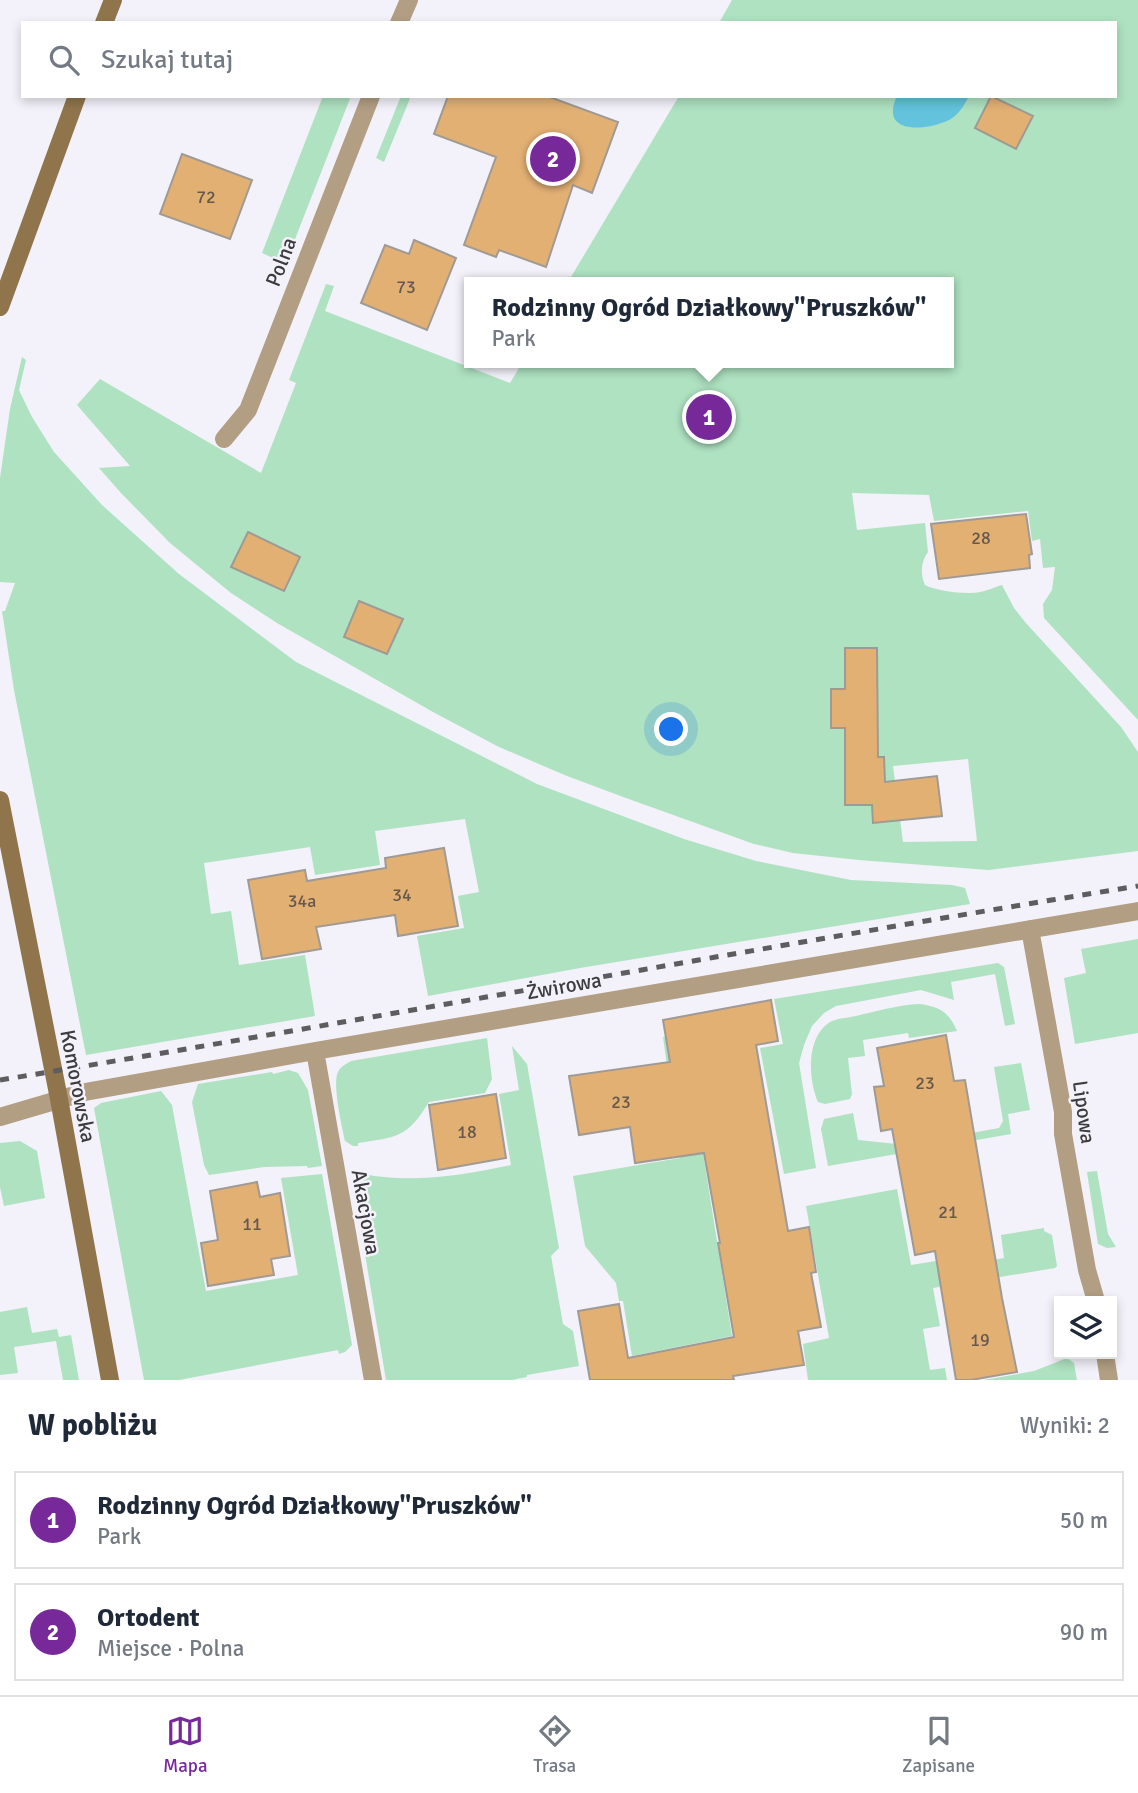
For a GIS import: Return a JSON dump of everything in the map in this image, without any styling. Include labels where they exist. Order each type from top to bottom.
[{"type":"street","points":[[105,21],[113,0]]},
{"type":"street","points":[[401,21],[409,0]]},
{"type":"street","points":[[0,307],[76,98]]},
{"type":"street","name":"Polna","points":[[224,439],[248,410],[369,98]]},
{"type":"street","name":"Komorowska","points":[[0,800],[59,1099],[110,1380]]},
{"type":"street","name":"Żwirowa","points":[[0,1117],[85,1092],[1138,911]]},
{"type":"street","name":"Lipowa","points":[[1030,929],[1063,1112],[1066,1148],[1087,1270],[1095,1296]]},
{"type":"street","name":"Akacjowa","points":[[315,1051],[373,1380]]},
{"type":"street","points":[[1106,1359],[1109,1380]]},
{"type":"green space","points":[[732,0],[1138,0],[1138,720],[1044,618],[1043,604],[1052,590],[1055,567],[1043,568],[1040,539],[1032,541],[1028,511],[934,521],[929,495],[852,493],[857,530],[925,523],[928,552],[922,572],[925,585],[944,591],[967,593],[1002,585],[1025,622],[1121,727],[1138,752],[1138,851],[989,870],[793,853],[754,844],[567,776],[499,747],[433,712],[277,623],[231,593],[170,543],[99,468],[130,466],[77,405],[100,379],[261,473],[296,383],[289,380],[326,284],[334,286],[325,311],[464,365],[464,368],[471,368],[510,383],[519,368],[954,368],[954,277],[571,277],[678,98],[1117,98],[1117,21],[720,21]],"holes":[[[968,759],[977,841],[903,842],[893,766]]]},
{"type":"green space","points":[[322,98],[350,98],[288,257],[280,261],[262,253]]},
{"type":"green space","points":[[400,98],[410,98],[384,162],[376,158]]},
{"type":"green space","points":[[22,357],[26,360],[19,390],[54,452],[102,505],[179,574],[296,662],[537,784],[684,839],[756,861],[851,880],[952,885],[965,888],[970,904],[580,968],[428,996],[417,936],[464,928],[458,896],[479,892],[465,819],[375,831],[380,865],[315,875],[310,847],[204,863],[211,914],[231,911],[239,965],[305,955],[315,1016],[86,1055],[14,690],[2,611],[5,611],[15,583],[0,582],[0,478],[10,409]]},
{"type":"green space","points":[[1138,939],[1138,1033],[1075,1044],[1064,978],[1086,973],[1081,949]]},
{"type":"green space","points":[[998,963],[1004,967],[1015,1024],[1005,1026],[995,974],[951,982],[954,1000],[921,990],[836,1006],[824,1013],[812,1026],[799,1063],[816,1168],[784,1174],[760,1048],[783,1044],[774,999]]},
{"type":"green space","points":[[920,1004],[943,1012],[951,1019],[957,1031],[909,1038],[908,1033],[863,1040],[865,1056],[848,1058],[852,1094],[850,1099],[825,1104],[818,1102],[812,1082],[811,1059],[822,1029],[836,1020]]},
{"type":"green space","points":[[684,1033],[732,1336],[632,1356],[623,1301],[619,1301],[616,1283],[585,1246],[573,1176],[680,1158],[663,1037]]},
{"type":"green space","points":[[487,1038],[492,1079],[485,1093],[429,1102],[414,1123],[392,1137],[358,1143],[358,1146],[345,1141],[336,1086],[338,1072],[343,1066],[351,1061]]},
{"type":"green space","points":[[512,1046],[527,1064],[559,1248],[551,1256],[563,1324],[573,1331],[579,1366],[512,1380],[386,1380],[353,1182],[358,1175],[363,1174],[419,1178],[456,1175],[511,1165],[499,1094],[519,1090]]},
{"type":"green space","points":[[1021,1063],[1030,1110],[1008,1114],[1011,1134],[828,1166],[821,1129],[824,1119],[853,1113],[858,1140],[906,1145],[999,1128],[1003,1121],[994,1067]]},
{"type":"green space","points":[[289,1070],[298,1073],[308,1090],[322,1166],[264,1167],[209,1175],[204,1165],[192,1102],[198,1084]]},
{"type":"green space","points":[[161,1091],[172,1105],[206,1291],[298,1275],[281,1178],[322,1174],[352,1345],[345,1352],[339,1354],[338,1350],[179,1380],[144,1380],[94,1108],[101,1103]]},
{"type":"green space","points":[[20,1141],[37,1151],[45,1198],[4,1206],[0,1187],[0,1143]]},
{"type":"green space","points":[[1097,1171],[1108,1234],[1116,1247],[1107,1248],[1098,1244],[1087,1172]]},
{"type":"green space","points":[[897,1189],[911,1265],[974,1255],[976,1263],[1004,1258],[1001,1235],[1044,1228],[1044,1231],[1052,1235],[1057,1266],[933,1288],[940,1326],[923,1329],[930,1370],[945,1368],[947,1380],[808,1380],[803,1344],[829,1338],[806,1206]]},
{"type":"green space","points":[[27,1307],[32,1333],[57,1329],[59,1337],[71,1335],[79,1380],[63,1380],[56,1341],[14,1347],[18,1373],[0,1375],[0,1312]]},
{"type":"green space","points":[[1068,1359],[1074,1363],[1077,1380],[984,1380],[1034,1371]]},
{"type":"water","points":[[896,98],[968,98],[951,119],[927,127],[907,127],[899,123],[894,117]]},
{"type":"building","points":[[447,98],[552,98],[618,122],[592,193],[573,185],[546,267],[499,250],[496,257],[464,245],[496,157],[434,134]]},
{"type":"building","points":[[990,98],[1033,116],[1016,149],[975,128]]},
{"type":"building","points":[[182,154],[252,180],[230,239],[160,214]]},
{"type":"building","points":[[414,240],[456,258],[427,330],[361,303],[385,245],[409,254]]},
{"type":"building","points":[[1026,514],[1032,554],[1029,555],[1030,568],[939,579],[931,524]]},
{"type":"building","points":[[248,532],[300,557],[284,591],[231,567]]},
{"type":"building","points":[[359,601],[403,619],[387,654],[344,637]]},
{"type":"building","points":[[845,648],[877,648],[878,757],[884,757],[885,782],[937,776],[942,816],[873,823],[872,805],[845,805],[845,728],[831,728],[831,689],[845,689]]},
{"type":"building","points":[[444,848],[458,926],[398,936],[395,915],[316,927],[321,949],[262,959],[248,880],[305,870],[307,881],[386,868],[385,858]]},
{"type":"building","points":[[771,1000],[778,1041],[756,1045],[788,1231],[809,1227],[816,1272],[811,1273],[821,1327],[798,1331],[804,1365],[733,1376],[734,1380],[590,1380],[578,1311],[619,1304],[628,1358],[734,1337],[704,1153],[635,1163],[630,1127],[579,1135],[569,1076],[670,1062],[663,1020]]},
{"type":"building","points":[[946,1035],[954,1081],[965,1080],[1017,1372],[971,1380],[956,1380],[935,1251],[915,1255],[892,1129],[881,1131],[874,1087],[884,1086],[877,1048]]},
{"type":"building","points":[[496,1094],[506,1158],[438,1170],[429,1105]]},
{"type":"building","points":[[257,1182],[260,1197],[280,1193],[290,1256],[271,1259],[274,1275],[208,1286],[201,1243],[218,1240],[210,1191]]},
{"type":"railway","points":[[0,1080],[1138,886]]},
{"type":"place","name":"Ortodent","points":[[553,159]]},
{"type":"place","name":"Rodzinny Ogród Działkowy\"Pruszków\"","points":[[709,417]]}]
